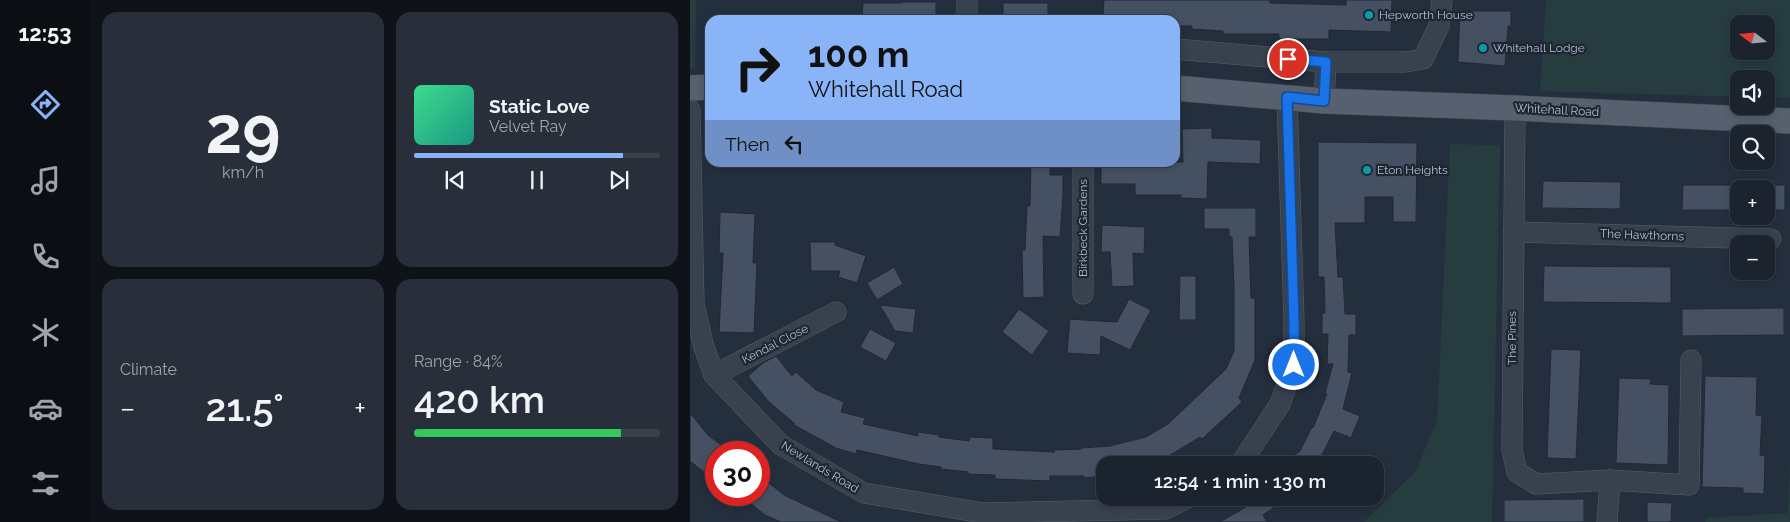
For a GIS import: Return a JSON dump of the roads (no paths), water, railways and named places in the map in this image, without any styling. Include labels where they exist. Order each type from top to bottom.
[{"type":"main road","points":[[690,88],[705,87]]},
{"type":"main road","name":"Whitehall Road","points":[[1180,88],[1324,101],[1790,121]]},
{"type":"street","points":[[967,0],[967,15]]},
{"type":"street","points":[[1180,49],[1326,62],[1405,62],[1423,59],[1439,26],[1442,0]]},
{"type":"street","points":[[1324,101],[1326,62]]},
{"type":"street","points":[[1246,456],[1280,404],[1294,365],[1287,97]]},
{"type":"street","name":"The Pines","points":[[1515,108],[1512,450],[1517,472],[1536,484],[1610,480],[1689,486],[1691,360]]},
{"type":"street","name":"Newlands Road","points":[[690,110],[694,304],[703,344],[714,375],[781,445],[864,493],[983,513],[1165,509],[1171,506]]},
{"type":"street","name":"Birkbeck Gardens","points":[[1083,167],[1083,294]]},
{"type":"street","name":"The Hawthorns","points":[[1513,232],[1730,238]]},
{"type":"street","name":"Kendal Close","points":[[714,375],[836,312]]},
{"type":"street","points":[[1607,522],[1610,480]]},
{"type":"place","name":"Hepworth House","points":[[1369,15]]},
{"type":"place","name":"Whitehall Lodge","points":[[1483,48]]},
{"type":"place","name":"Eton Heights","points":[[1367,170]]}]
